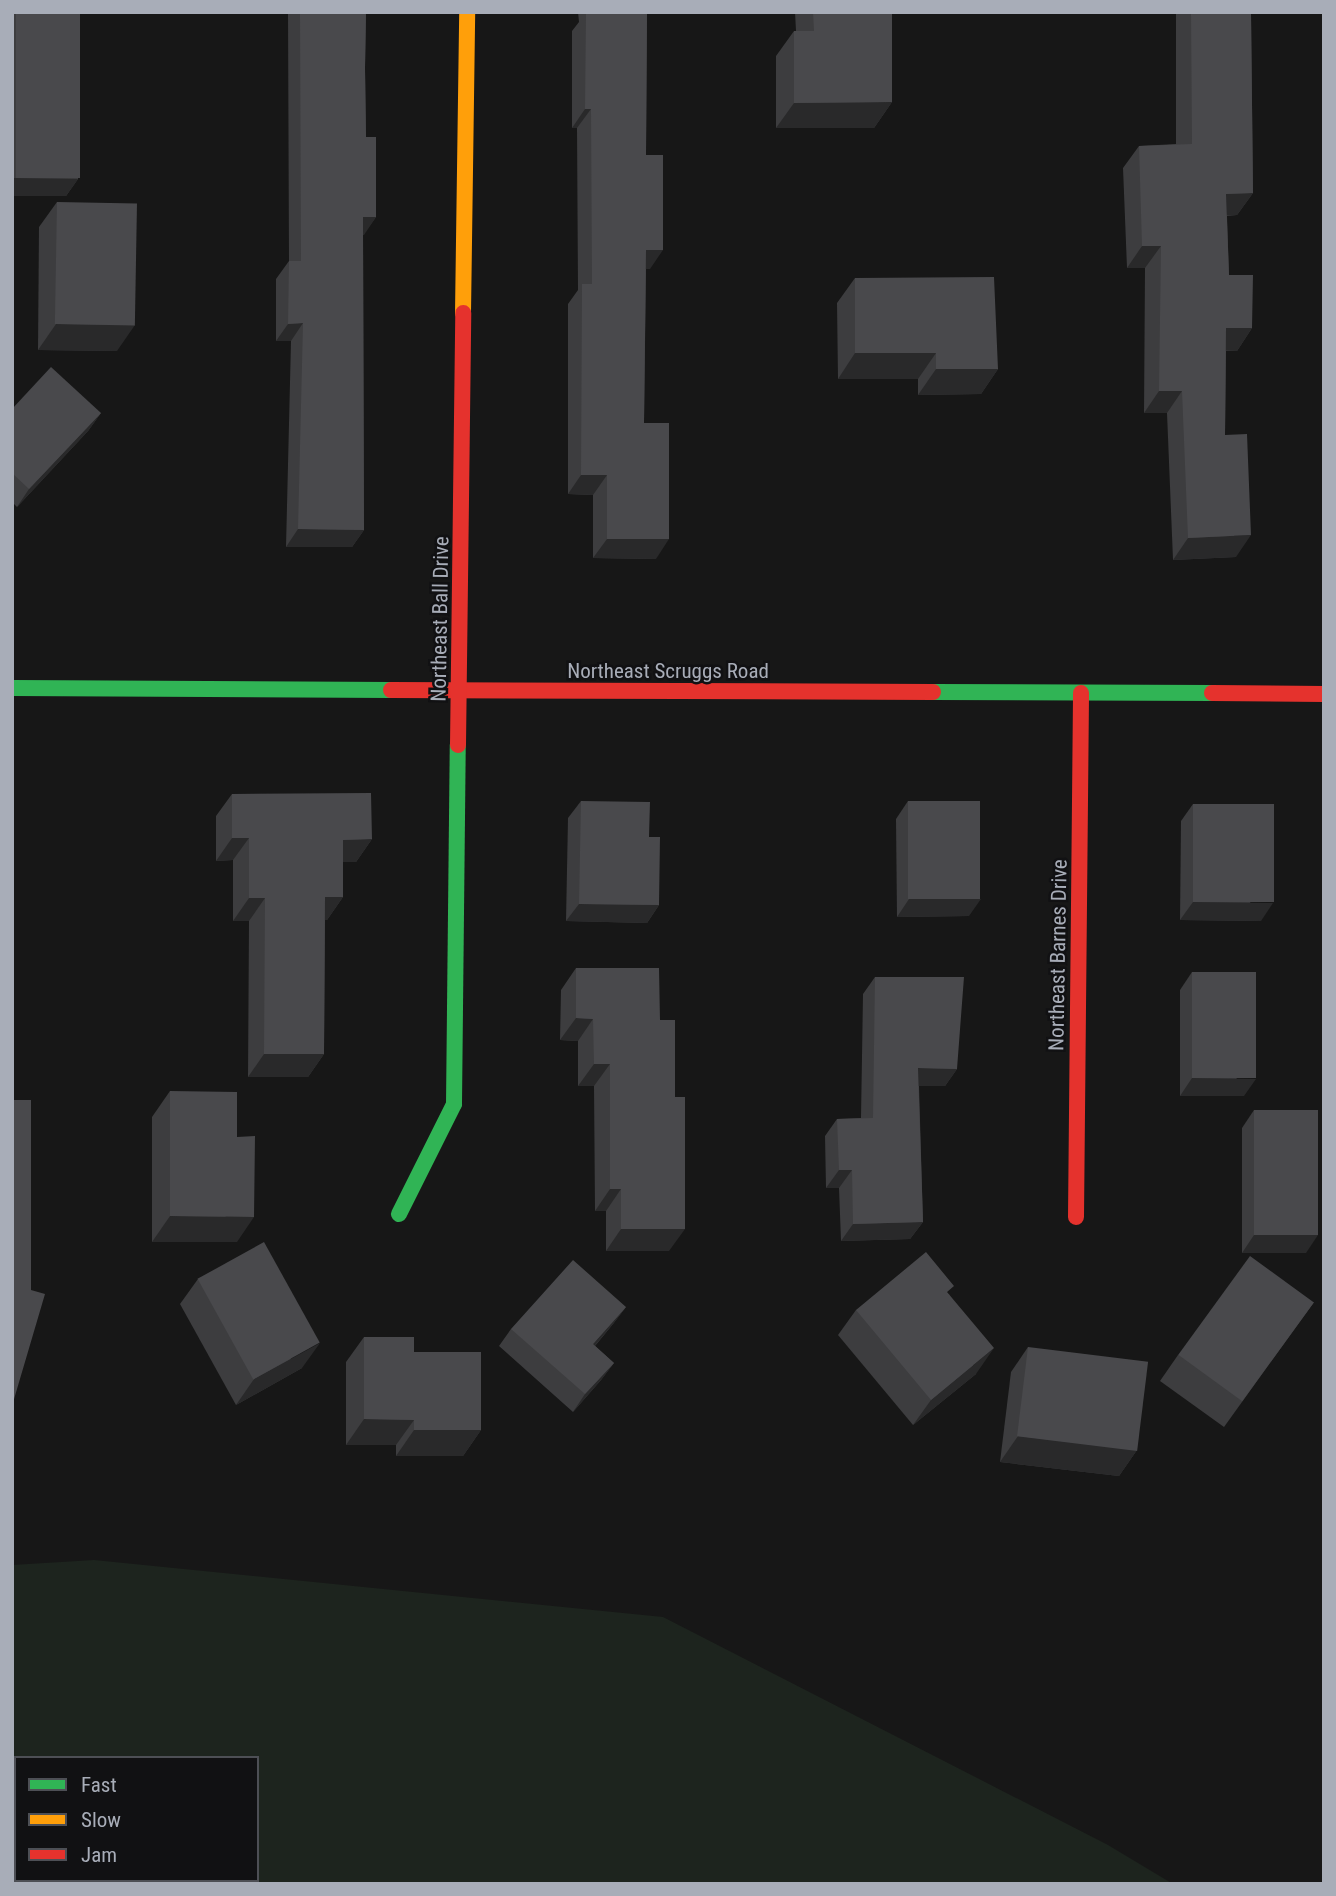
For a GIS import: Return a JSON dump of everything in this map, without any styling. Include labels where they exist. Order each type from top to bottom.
[{"type":"street","name":"Northeast Ball Drive","points":[[399,1214],[454,1104],[467,12]]},
{"type":"street","name":"Northeast Scruggs Road","points":[[12,688],[1324,694]]},
{"type":"street","name":"Northeast Barnes Drive","points":[[1076,1217],[1082,693]]},
{"type":"shaded area","points":[[94,1560],[663,1617],[1108,1845],[1173,1884],[12,1884],[12,1565]]},
{"type":"building","points":[[16,12],[80,12],[80,178],[16,178]]},
{"type":"building","points":[[300,12],[366,12],[366,137],[376,137],[376,217],[363,217],[364,530],[298,529],[303,323],[288,324],[289,261],[301,261]]},
{"type":"building","points":[[586,12],[647,12],[646,155],[663,155],[663,250],[646,250],[644,423],[669,423],[669,539],[607,539],[607,475],[581,475],[582,284],[592,284],[591,109],[585,109]]},
{"type":"building","points":[[813,12],[892,12],[892,102],[794,103],[794,31],[814,31]]},
{"type":"building","points":[[1191,12],[1251,12],[1253,193],[1226,194],[1229,275],[1253,275],[1252,328],[1226,328],[1225,435],[1247,434],[1251,535],[1188,538],[1182,391],[1159,391],[1161,246],[1142,246],[1139,146],[1192,144]]},
{"type":"building","points":[[57,202],[137,203],[135,325],[55,324]]},
{"type":"building","points":[[994,277],[998,369],[936,369],[936,353],[855,353],[855,278]]},
{"type":"building","points":[[51,367],[101,413],[29,489],[12,473],[12,409]]},
{"type":"building","points":[[371,793],[372,839],[343,840],[343,897],[325,897],[324,1054],[264,1054],[265,898],[249,898],[249,838],[232,838],[232,794]]},
{"type":"building","points":[[581,801],[650,802],[649,837],[660,837],[659,905],[579,904]]},
{"type":"building","points":[[908,801],[980,801],[980,899],[908,899]]},
{"type":"building","points":[[1193,804],[1274,804],[1274,902],[1193,902]]},
{"type":"building","points":[[576,968],[659,968],[660,1020],[675,1020],[675,1097],[685,1097],[685,1229],[621,1229],[621,1189],[610,1189],[610,1064],[594,1064],[593,1019],[576,1018]]},
{"type":"building","points":[[1192,972],[1256,972],[1256,1078],[1192,1078]]},
{"type":"building","points":[[875,977],[964,977],[957,1069],[918,1068],[923,1222],[853,1224],[852,1170],[839,1170],[837,1119],[873,1118]]},
{"type":"building","points":[[170,1091],[237,1092],[237,1137],[255,1136],[254,1217],[170,1216]]},
{"type":"building","points":[[12,1100],[31,1100],[31,1290],[45,1294],[12,1406]]},
{"type":"building","points":[[1254,1110],[1318,1110],[1318,1235],[1254,1235]]},
{"type":"building","points":[[264,1242],[320,1343],[253,1379],[198,1279]]},
{"type":"building","points":[[926,1252],[954,1286],[947,1292],[994,1348],[931,1400],[856,1310]]},
{"type":"building","points":[[1250,1256],[1314,1302],[1242,1401],[1178,1355]]},
{"type":"building","points":[[573,1260],[626,1307],[593,1344],[614,1363],[585,1394],[511,1329]]},
{"type":"building","points":[[364,1337],[414,1337],[414,1352],[481,1352],[481,1430],[414,1430],[414,1420],[364,1419]]},
{"type":"building","points":[[1028,1347],[1148,1362],[1137,1451],[1017,1436]]},
{"type":"traffic: fast","points":[[12,688],[391,690]]},
{"type":"traffic: fast","points":[[933,692],[1212,693]]},
{"type":"traffic: fast","points":[[399,1214],[454,1104],[458,745]]},
{"type":"traffic: slow","points":[[463,313],[467,12]]},
{"type":"traffic: jam","points":[[458,745],[463,313]]},
{"type":"traffic: jam","points":[[391,690],[933,692]]},
{"type":"traffic: jam","points":[[1076,1217],[1081,693]]},
{"type":"traffic: jam","points":[[1212,693],[1324,694]]}]
